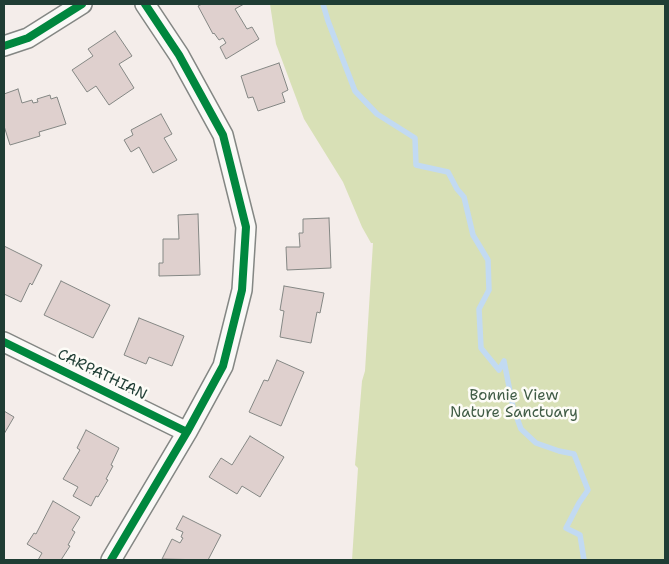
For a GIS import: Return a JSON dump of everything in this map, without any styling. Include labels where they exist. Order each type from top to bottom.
[{"type":"street","points":[[4,46],[28,38],[82,4]]},
{"type":"street","points":[[111,560],[187,432],[223,366],[242,290],[246,227],[223,135],[179,56],[145,4]]},
{"type":"street","name":"CARPATHIAN","points":[[4,342],[187,432]]},
{"type":"green space","name":"Bonnie View Nature Sanctuary","points":[[270,4],[665,4],[665,560],[352,560],[358,468],[355,465],[362,381],[365,371],[373,243],[371,243],[362,227],[343,182],[304,119],[276,44]]},
{"type":"building","points":[[202,4],[244,4],[235,9],[247,29],[252,27],[259,39],[226,59],[220,47],[226,43],[223,38],[219,40],[213,34],[198,6]]},
{"type":"building","points":[[115,31],[132,56],[119,64],[134,88],[109,105],[96,86],[87,92],[72,70],[93,56],[88,49]]},
{"type":"building","points":[[279,63],[288,90],[282,93],[285,102],[258,111],[253,97],[248,98],[241,76]]},
{"type":"building","points":[[18,89],[22,103],[32,100],[33,103],[38,102],[37,99],[50,95],[51,99],[57,97],[66,124],[39,132],[40,136],[10,145],[4,126],[4,94]]},
{"type":"building","points":[[161,114],[172,134],[164,138],[177,160],[153,173],[139,147],[131,152],[124,140],[133,135],[131,130]]},
{"type":"building","points":[[198,214],[200,275],[159,276],[159,263],[163,263],[163,239],[179,239],[178,215]]},
{"type":"building","points":[[329,218],[331,268],[287,270],[286,247],[300,247],[299,233],[303,233],[303,219]]},
{"type":"building","points":[[4,246],[42,265],[32,285],[30,283],[21,302],[4,294]]},
{"type":"building","points":[[61,281],[110,305],[93,338],[44,315]]},
{"type":"building","points":[[284,286],[324,293],[320,313],[317,312],[311,343],[280,337],[284,311],[280,310]]},
{"type":"building","points":[[139,318],[184,336],[172,366],[149,357],[146,364],[124,355]]},
{"type":"building","points":[[277,360],[304,372],[281,426],[249,412],[264,380],[268,381]]},
{"type":"building","points":[[4,411],[14,417],[4,434]]},
{"type":"building","points":[[86,430],[119,448],[106,479],[108,480],[91,506],[73,496],[78,487],[63,479],[80,450],[77,448]]},
{"type":"building","points":[[250,436],[284,457],[260,497],[242,486],[237,494],[209,477],[221,458],[232,465]]},
{"type":"building","points":[[53,501],[80,517],[72,530],[75,532],[68,545],[70,546],[61,560],[38,560],[42,553],[27,544],[34,533],[36,534]]},
{"type":"building","points":[[183,516],[221,535],[208,560],[162,559],[172,539],[180,543],[183,538],[181,537],[183,532],[176,529]]},
{"type":"waterway","points":[[323,4],[355,91],[377,114],[415,138],[416,165],[448,172],[457,189],[464,197],[473,235],[488,260],[489,290],[479,309],[481,348],[499,370],[504,361],[513,407],[521,429],[536,443],[574,454],[588,490],[566,528],[580,535],[584,560]]},
{"type":"cycle path","points":[[4,46],[28,38],[82,4]]},
{"type":"cycle path","points":[[111,560],[187,432],[223,366],[242,290],[246,227],[223,135],[179,55],[145,4]]},
{"type":"cycle path","points":[[4,342],[187,432]]}]
